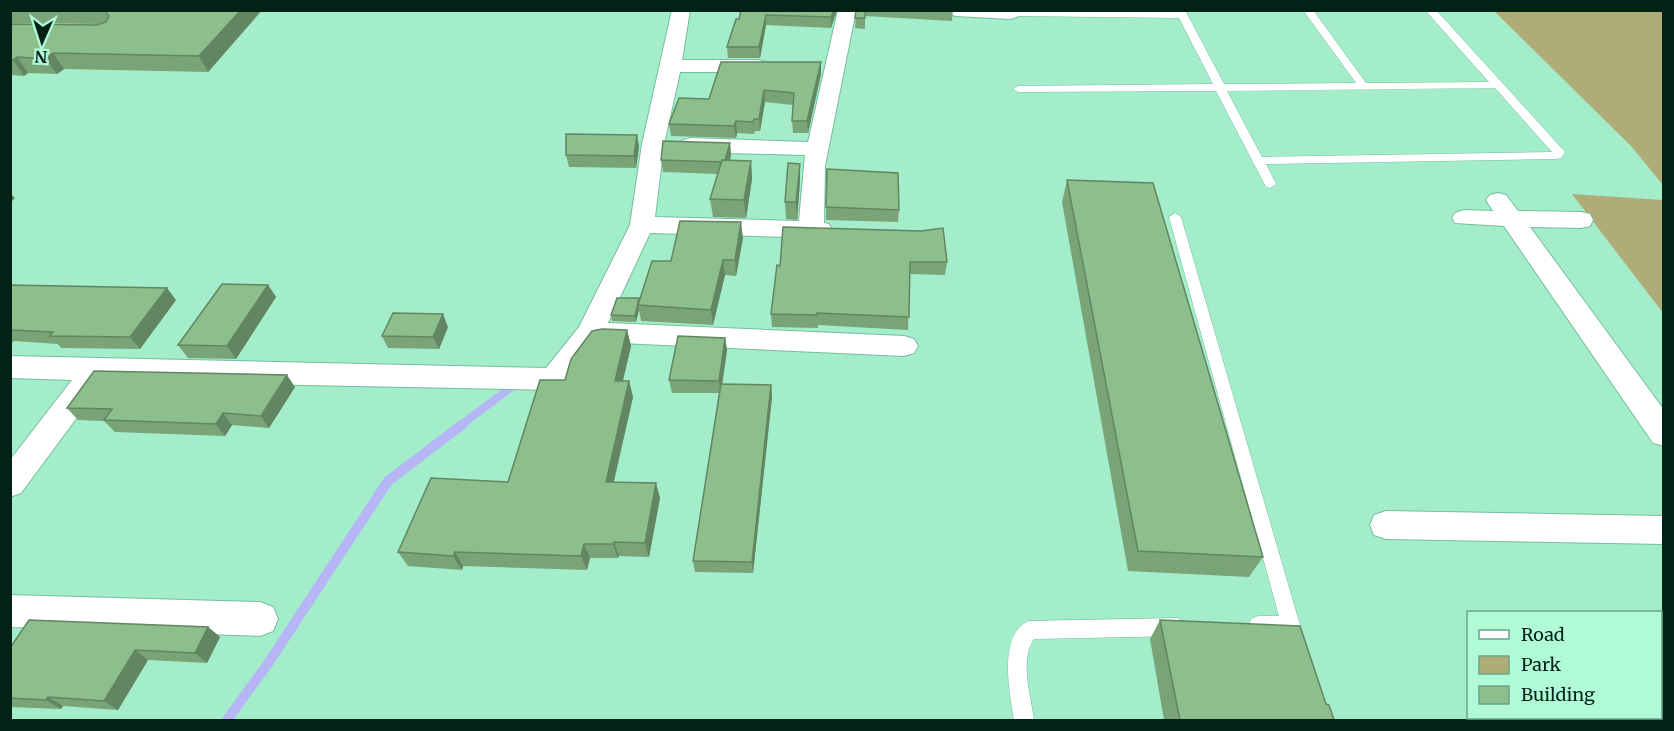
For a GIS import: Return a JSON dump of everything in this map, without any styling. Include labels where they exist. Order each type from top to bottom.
[{"type":"street","points":[[10,367],[554,379],[590,332],[642,225],[653,144],[681,10]]},
{"type":"street","points":[[811,230],[814,166],[847,10]]},
{"type":"street","points":[[956,10],[1010,13]]},
{"type":"street","points":[[671,66],[777,66]]},
{"type":"street","points":[[813,66],[836,66]]},
{"type":"street","points":[[653,144],[818,149]]},
{"type":"street","points":[[1506,210],[1664,434]]},
{"type":"street","points":[[1464,218],[1506,210],[1581,220]]},
{"type":"street","points":[[642,225],[844,231]]},
{"type":"street","points":[[590,332],[904,346]]},
{"type":"street","points":[[10,484],[96,370]]},
{"type":"street","points":[[1386,525],[1664,530]]},
{"type":"street","points":[[10,611],[260,619]]},
{"type":"lane","points":[[1308,10],[1364,87]]},
{"type":"lane","points":[[1258,161],[1557,155],[1559,152],[1430,10]]},
{"type":"lane","points":[[1010,13],[1181,13],[1270,184]]},
{"type":"lane","points":[[1018,89],[1499,85]]},
{"type":"lane","points":[[1175,217],[1298,646]]},
{"type":"lane","points":[[1244,626],[1291,625]]},
{"type":"lane","points":[[1024,720],[1017,652],[1021,639],[1029,630],[1196,626]]},
{"type":"green space","points":[[1494,11],[1663,11],[1663,185],[1631,146]]},
{"type":"green space","points":[[1572,194],[1663,200],[1663,313]]},
{"type":"building","points":[[104,10],[241,10],[199,56],[53,53],[46,59],[17,57],[10,60],[10,24],[97,25],[106,22],[109,16]]},
{"type":"building","points":[[741,10],[834,10],[831,17],[766,15],[759,47],[727,47]]},
{"type":"building","points":[[856,10],[865,10],[865,18],[855,18]]},
{"type":"building","points":[[721,62],[821,62],[807,121],[792,121],[794,93],[764,90],[759,119],[754,119],[753,122],[736,121],[734,126],[669,124],[679,98],[709,99]]},
{"type":"building","points":[[566,134],[637,135],[634,156],[566,155]]},
{"type":"building","points":[[663,141],[730,143],[725,160],[721,162],[661,160]]},
{"type":"building","points":[[722,160],[751,161],[744,200],[710,199]]},
{"type":"building","points":[[788,163],[800,164],[796,202],[785,202]]},
{"type":"building","points":[[827,169],[898,173],[899,210],[826,207]]},
{"type":"building","points":[[1067,180],[1153,183],[1263,557],[1138,551]]},
{"type":"building","points":[[680,221],[741,222],[735,260],[723,260],[711,310],[638,305],[652,261],[671,261]]},
{"type":"building","points":[[783,227],[921,231],[943,228],[947,262],[910,262],[909,317],[817,313],[817,315],[771,314],[777,265],[780,266]]},
{"type":"building","points":[[222,284],[268,285],[227,346],[178,345]]},
{"type":"building","points":[[10,285],[167,288],[130,337],[50,336],[53,332],[10,330]]},
{"type":"building","points":[[617,298],[639,298],[635,316],[611,315]]},
{"type":"building","points":[[393,313],[443,314],[433,337],[382,336]]},
{"type":"building","points":[[627,330],[615,381],[629,381],[606,482],[656,483],[645,543],[584,544],[581,556],[455,552],[453,556],[398,552],[431,478],[508,482],[540,380],[565,380],[571,359],[592,331]]},
{"type":"building","points":[[678,336],[725,338],[719,381],[669,380]]},
{"type":"building","points":[[94,371],[287,375],[261,416],[223,413],[216,424],[104,420],[112,409],[67,408]]},
{"type":"building","points":[[721,384],[771,385],[752,562],[693,561]]},
{"type":"building","points":[[29,620],[208,627],[195,653],[135,650],[104,701],[48,697],[46,700],[10,698],[10,648]]},
{"type":"building","points":[[1160,620],[1300,626],[1326,704],[1329,705],[1334,720],[1180,720]]},
{"type":"waterway","points":[[461,425],[513,386]]},
{"type":"waterway","points":[[227,720],[269,662],[388,481],[463,424]]}]
